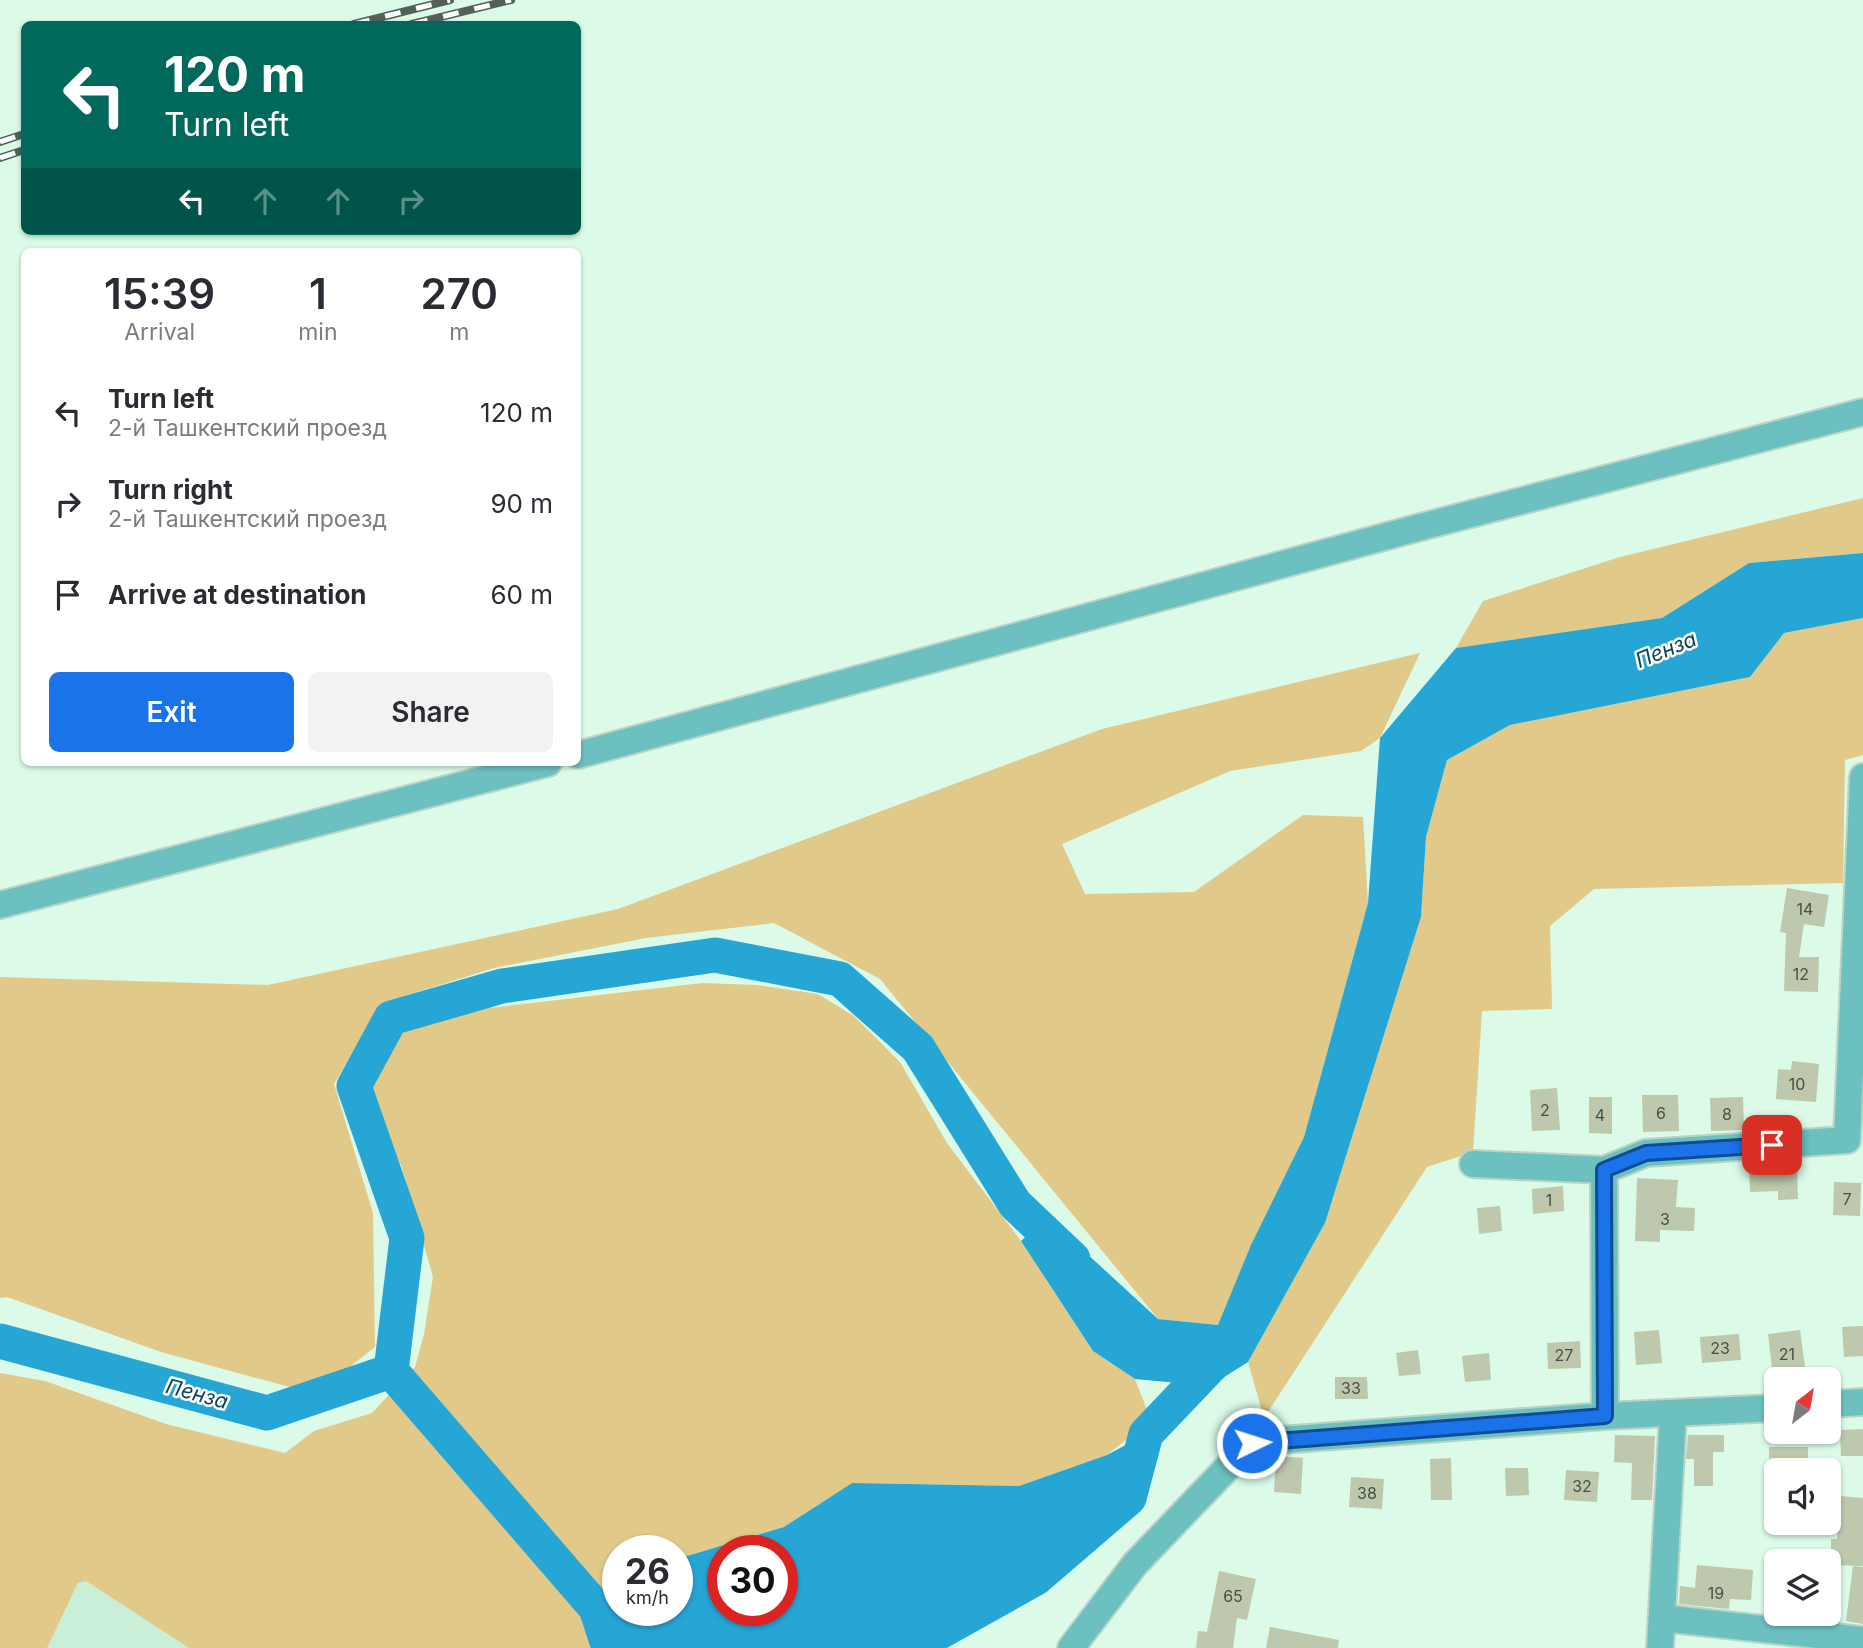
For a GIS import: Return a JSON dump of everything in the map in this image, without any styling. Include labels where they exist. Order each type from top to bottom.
[{"type":"street","points":[[581,754],[1404,532],[1863,412]]},
{"type":"street","points":[[0,905],[536,766]]},
{"type":"street","points":[[1474,1164],[1604,1170],[1646,1153],[1847,1140],[1862,777]]},
{"type":"street","points":[[1604,1170],[1605,1416]]},
{"type":"street","points":[[1841,1403],[1863,1402]]},
{"type":"street","points":[[1071,1648],[1135,1564],[1252,1443],[1605,1416],[1764,1409]]},
{"type":"street","points":[[1660,1648],[1673,1415]]},
{"type":"street","points":[[1662,1618],[1863,1640]]},
{"type":"shaded area","points":[[1863,498],[1863,553],[1749,563],[1662,618],[1456,648],[1483,601],[1620,557]]},
{"type":"shaded area","points":[[1863,618],[1863,755],[1845,760],[1843,883],[1594,889],[1550,926],[1552,1009],[1482,1011],[1473,1152],[1427,1167],[1264,1418],[1248,1362],[1325,1223],[1421,917],[1426,837],[1447,760],[1510,725],[1750,677],[1784,633]]},
{"type":"shaded area","points":[[1420,653],[1380,738],[1361,751],[1230,771],[1062,844],[1085,894],[1194,892],[1303,815],[1363,817],[1368,903],[1304,1137],[1252,1245],[1218,1325],[1158,1319],[880,979],[774,923],[646,938],[494,968],[382,1003],[334,1084],[373,1213],[375,1347],[315,1394],[161,1352],[7,1297],[0,1298],[0,977],[268,985],[618,909],[1102,729]]},
{"type":"shaded area","points":[[702,983],[757,985],[818,994],[854,1016],[900,1062],[947,1143],[1021,1241],[1093,1351],[1135,1379],[1151,1420],[1107,1455],[1019,1486],[852,1483],[784,1527],[757,1535],[707,1535],[707,1550],[693,1554],[693,1535],[602,1535],[602,1604],[596,1608],[609,1648],[189,1648],[86,1581],[78,1583],[47,1648],[0,1648],[0,1373],[45,1381],[166,1424],[285,1453],[314,1431],[372,1413],[415,1367],[424,1334],[433,1277],[401,1165],[381,1138],[366,1085],[387,1048],[414,1023],[471,1010]]},
{"type":"shaded area","points":[[86,1581],[189,1648],[47,1648],[78,1583]]},
{"type":"water","points":[[1863,553],[1863,618],[1784,633],[1750,677],[1510,725],[1447,760],[1426,837],[1421,917],[1325,1223],[1248,1362],[1210,1386],[1135,1379],[1093,1351],[1021,1241],[1047,1217],[1158,1319],[1218,1325],[1251,1245],[1304,1137],[1368,903],[1380,738],[1456,648],[1662,618],[1749,563]]},
{"type":"water","points":[[1146,1434],[1129,1498],[1036,1578],[911,1648],[609,1648],[596,1608],[602,1604],[602,1626],[693,1626],[693,1554],[707,1550],[707,1626],[798,1626],[798,1535],[757,1535],[784,1527],[852,1483],[1019,1486],[1107,1455]]},
{"type":"building","points":[[1787,888],[1829,895],[1824,927],[1804,924],[1799,957],[1819,957],[1818,992],[1784,991],[1786,933],[1780,932]]},
{"type":"building","points":[[1792,1061],[1819,1064],[1816,1102],[1776,1099],[1778,1069],[1791,1070]]},
{"type":"building","points":[[1557,1088],[1560,1130],[1532,1131],[1530,1090]]},
{"type":"building","points":[[1642,1095],[1678,1095],[1679,1131],[1643,1132]]},
{"type":"building","points":[[1589,1097],[1612,1097],[1612,1134],[1589,1133]]},
{"type":"building","points":[[1743,1097],[1744,1130],[1711,1131],[1710,1098]]},
{"type":"building","points":[[1797,1162],[1798,1199],[1778,1200],[1778,1191],[1750,1192],[1749,1164]]},
{"type":"building","points":[[1637,1178],[1678,1180],[1676,1207],[1695,1208],[1694,1231],[1660,1230],[1660,1242],[1635,1241]]},
{"type":"building","points":[[1834,1182],[1861,1183],[1860,1216],[1833,1215]]},
{"type":"building","points":[[1563,1186],[1564,1211],[1533,1214],[1532,1189]]},
{"type":"building","points":[[1500,1206],[1502,1231],[1479,1234],[1477,1208]]},
{"type":"building","points":[[1863,1326],[1863,1356],[1844,1357],[1842,1327]]},
{"type":"building","points":[[1659,1330],[1662,1363],[1636,1365],[1634,1332]]},
{"type":"building","points":[[1800,1330],[1805,1367],[1772,1367],[1768,1334]]},
{"type":"building","points":[[1739,1334],[1741,1360],[1702,1363],[1700,1337]]},
{"type":"building","points":[[1580,1341],[1581,1368],[1548,1369],[1547,1343]]},
{"type":"building","points":[[1418,1350],[1421,1374],[1399,1376],[1396,1353]]},
{"type":"building","points":[[1489,1353],[1491,1380],[1465,1382],[1462,1356]]},
{"type":"building","points":[[1335,1377],[1367,1377],[1368,1399],[1335,1399]]},
{"type":"building","points":[[1863,1429],[1863,1456],[1841,1456],[1841,1430]]},
{"type":"building","points":[[1615,1435],[1655,1436],[1652,1500],[1631,1500],[1632,1463],[1614,1462]]},
{"type":"building","points":[[1688,1435],[1724,1435],[1724,1452],[1713,1452],[1713,1486],[1694,1486],[1694,1459],[1686,1459]]},
{"type":"building","points":[[1769,1447],[1808,1447],[1808,1458],[1769,1458]]},
{"type":"building","points":[[1276,1456],[1303,1458],[1301,1494],[1274,1492]]},
{"type":"building","points":[[1451,1458],[1452,1500],[1431,1500],[1430,1459]]},
{"type":"building","points":[[1505,1468],[1528,1468],[1529,1495],[1506,1496]]},
{"type":"building","points":[[1566,1470],[1599,1472],[1597,1502],[1564,1500]]},
{"type":"building","points":[[1351,1477],[1384,1479],[1382,1509],[1349,1507]]},
{"type":"building","points":[[1841,1496],[1863,1498],[1863,1566],[1841,1565],[1841,1549],[1831,1549],[1831,1539],[1837,1539],[1837,1535],[1841,1535]]},
{"type":"building","points":[[1697,1565],[1753,1570],[1751,1600],[1730,1599],[1729,1609],[1679,1604],[1680,1586],[1695,1588]]},
{"type":"building","points":[[1853,1566],[1863,1567],[1863,1624],[1846,1621]]},
{"type":"building","points":[[1219,1571],[1256,1579],[1247,1620],[1237,1618],[1233,1648],[1196,1648],[1198,1631],[1207,1632]]},
{"type":"building","points":[[1270,1627],[1339,1640],[1338,1648],[1266,1648]]},
{"type":"waterway","points":[[609,1648],[596,1608],[391,1371],[407,1238],[354,1086],[391,1018],[502,986],[715,955],[840,979],[918,1048],[1015,1204],[1073,1259]]},
{"type":"waterway","name":"Пенза","points":[[0,1341],[267,1413],[391,1371]]},
{"type":"waterway","points":[[911,1648],[1036,1578],[1129,1498],[1146,1434],[1226,1350]]},
{"type":"railway","points":[[366,21],[450,0]]},
{"type":"railway","points":[[424,21],[511,0]]},
{"type":"railway","points":[[0,142],[21,135]]},
{"type":"railway","points":[[0,158],[21,151]]},
{"type":"route","points":[[1252,1443],[1605,1416],[1604,1170],[1646,1153],[1772,1145]]}]
